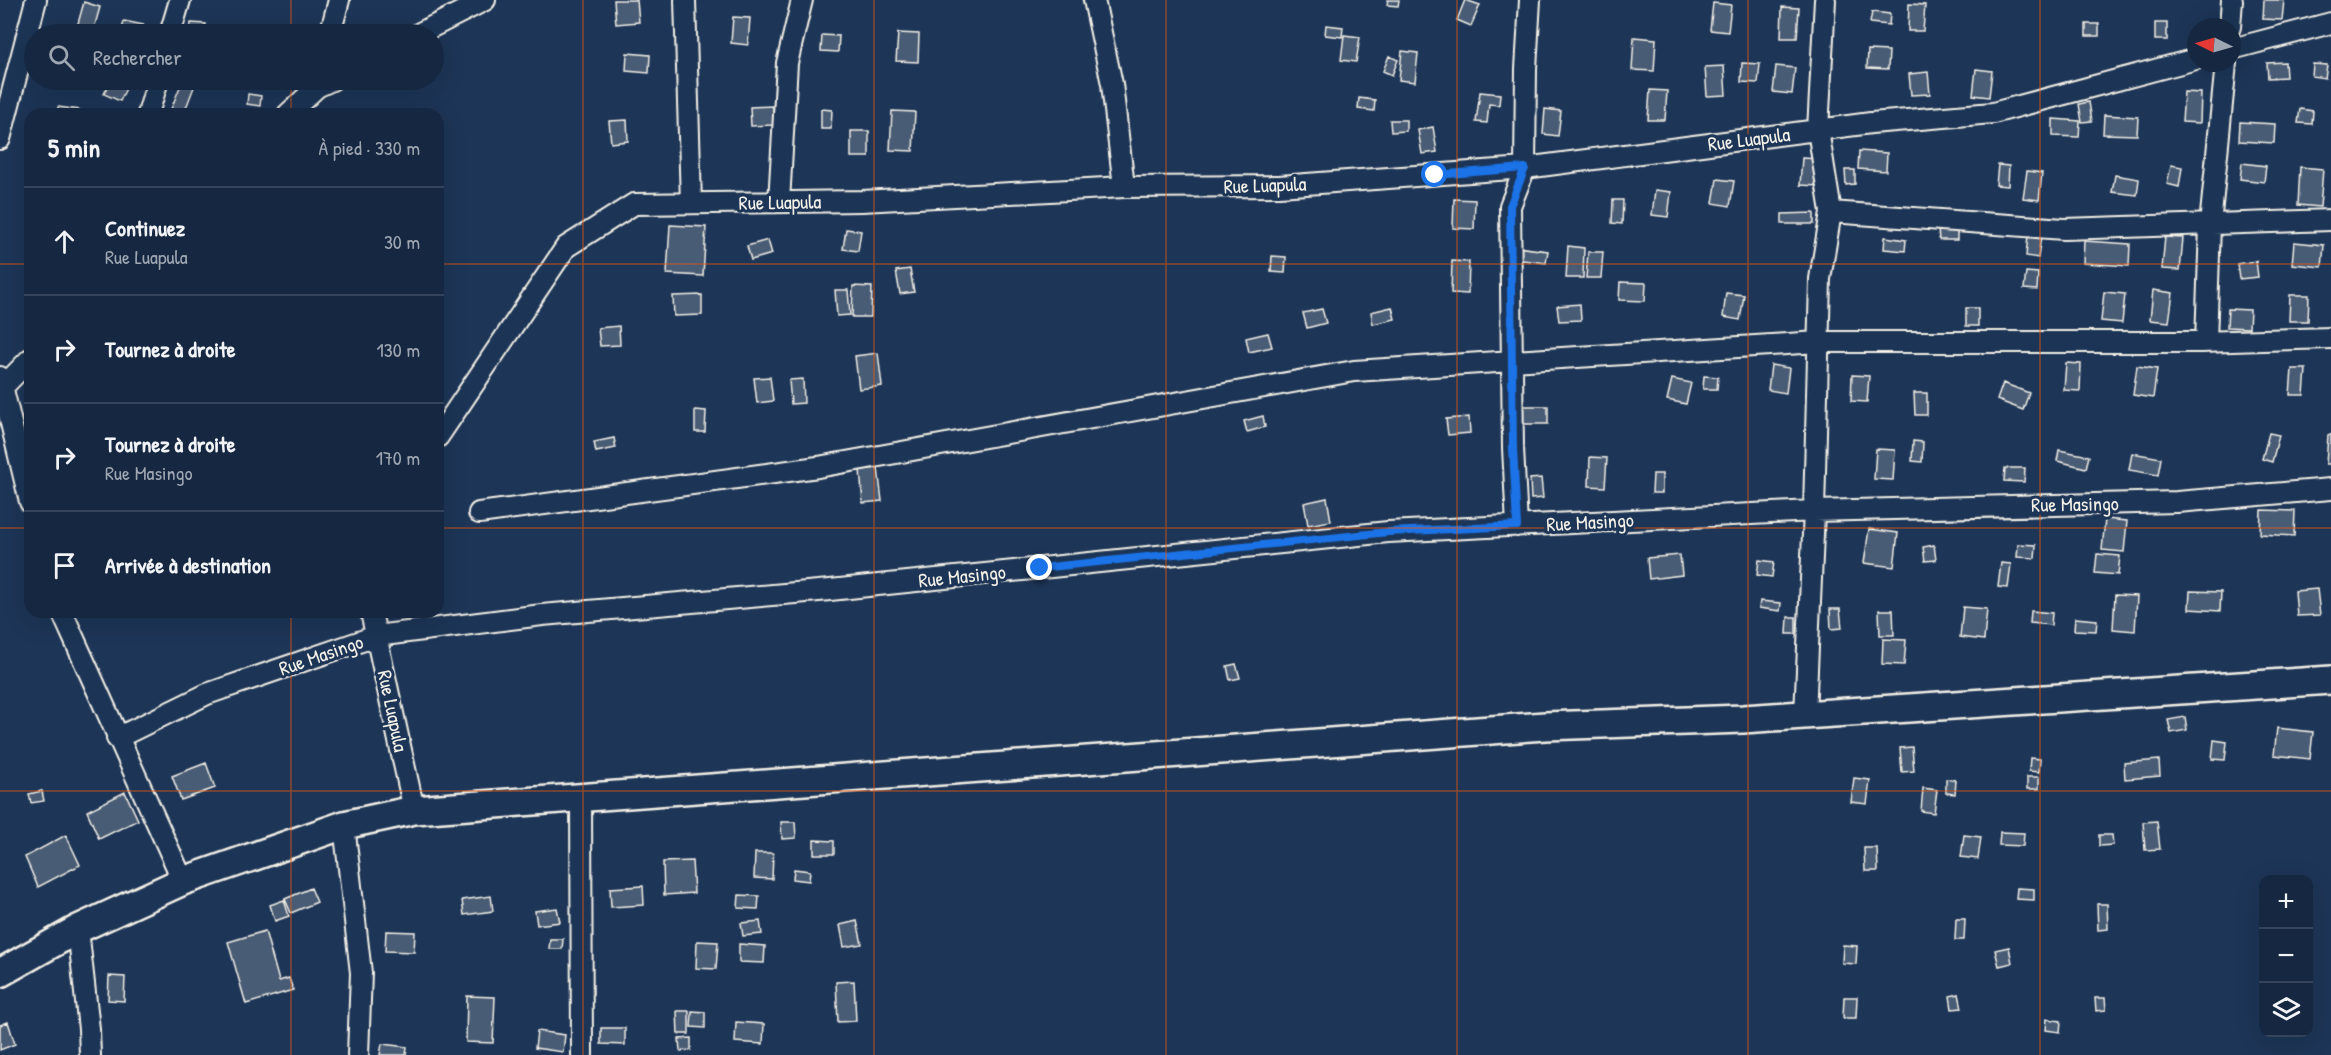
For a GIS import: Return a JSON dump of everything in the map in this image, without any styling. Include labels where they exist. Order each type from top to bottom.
[{"type":"main road","points":[[0,973],[78,929],[183,881],[344,825],[414,810],[1545,726],[1743,719],[2331,680]]},
{"type":"street","points":[[30,24],[36,0]]},
{"type":"street","points":[[173,24],[180,0]]},
{"type":"street","points":[[333,24],[339,0]]},
{"type":"street","points":[[438,24],[485,0]]},
{"type":"street","points":[[685,0],[691,203]]},
{"type":"street","points":[[779,202],[787,63],[802,0]]},
{"type":"street","points":[[1094,0],[1112,84],[1124,187]]},
{"type":"street","points":[[1517,526],[1510,206],[1525,168],[1526,69],[1530,0]]},
{"type":"street","points":[[1805,715],[1814,511],[1820,279],[1831,212],[1818,130],[1825,0]]},
{"type":"street","points":[[2231,18],[2232,0]]},
{"type":"street","points":[[2241,47],[2331,23]]},
{"type":"street","points":[[0,139],[24,46]]},
{"type":"street","name":"Rue Luapula","points":[[444,428],[566,247],[634,204],[862,201],[1124,187],[1279,186],[1525,168],[1818,130],[1994,113],[2187,61]]},
{"type":"street","points":[[2206,342],[2210,225],[2225,72]]},
{"type":"street","points":[[150,108],[155,90]]},
{"type":"street","points":[[295,108],[314,90]]},
{"type":"street","points":[[1831,212],[2064,229],[2331,220]]},
{"type":"street","points":[[479,513],[818,467],[1354,371],[1819,342],[2206,342],[2331,338]]},
{"type":"street","points":[[24,364],[1,385],[24,478]]},
{"type":"street","name":"Rue Masingo","points":[[117,738],[207,694],[376,636],[542,615],[831,590],[1388,532],[1814,511],[2176,502],[2331,489]]},
{"type":"street","points":[[65,618],[183,881]]},
{"type":"street","name":"Rue Luapula","points":[[372,618],[414,810]]},
{"type":"street","points":[[581,798],[582,1055]]},
{"type":"street","points":[[344,825],[361,973],[358,1055]]},
{"type":"street","points":[[78,929],[90,1055]]},
{"type":"building","points":[[614,0],[637,0],[639,22],[616,24]]},
{"type":"building","points":[[1388,0],[1399,0],[1398,6],[1387,5]]},
{"type":"building","points":[[1465,0],[1480,5],[1471,26],[1457,20]]},
{"type":"building","points":[[2264,0],[2284,0],[2282,20],[2263,19]]},
{"type":"building","points":[[84,2],[100,7],[95,24],[78,24]]},
{"type":"building","points":[[1713,3],[1731,5],[1728,32],[1710,30]]},
{"type":"building","points":[[1909,4],[1925,5],[1923,31],[1908,31]]},
{"type":"building","points":[[1782,7],[1799,8],[1797,38],[1781,38]]},
{"type":"building","points":[[1872,12],[1890,14],[1889,25],[1870,23]]},
{"type":"building","points":[[733,17],[750,18],[748,45],[731,43]]},
{"type":"building","points":[[124,21],[139,24],[123,24]]},
{"type":"building","points":[[2155,23],[2167,23],[2167,40],[2155,40]]},
{"type":"building","points":[[2086,24],[2099,24],[2099,36],[2086,36]]},
{"type":"building","points":[[1326,25],[1343,27],[1342,37],[1325,35]]},
{"type":"building","points":[[898,33],[919,34],[918,62],[896,61]]},
{"type":"building","points":[[822,35],[839,36],[838,52],[821,51]]},
{"type":"building","points":[[1344,35],[1360,37],[1356,62],[1341,60]]},
{"type":"building","points":[[1634,37],[1656,39],[1654,71],[1632,70]]},
{"type":"building","points":[[1868,50],[1889,51],[1888,69],[1867,68]]},
{"type":"building","points":[[1402,51],[1418,53],[1415,82],[1399,80]]},
{"type":"building","points":[[627,53],[650,55],[649,73],[626,71]]},
{"type":"building","points":[[1389,56],[1398,60],[1392,75],[1383,71]]},
{"type":"building","points":[[2285,62],[2286,77],[2268,78],[2267,63]]},
{"type":"building","points":[[1742,63],[1760,64],[1758,83],[1741,82]]},
{"type":"building","points":[[2313,64],[2327,65],[2325,78],[2312,76]]},
{"type":"building","points":[[1724,66],[1726,95],[1707,96],[1705,67]]},
{"type":"building","points":[[1776,66],[1795,68],[1792,94],[1773,92]]},
{"type":"building","points":[[1976,69],[1992,71],[1989,97],[1973,95]]},
{"type":"building","points":[[1928,72],[1930,94],[1911,95],[1909,74]]},
{"type":"building","points":[[106,90],[125,90],[120,101],[104,94]]},
{"type":"building","points":[[179,90],[193,90],[186,108],[171,108]]},
{"type":"building","points":[[1650,90],[1667,91],[1665,120],[1648,120]]},
{"type":"building","points":[[1480,92],[1500,94],[1499,105],[1489,104],[1487,123],[1476,122]]},
{"type":"building","points":[[2184,92],[2201,93],[2200,123],[2182,122]]},
{"type":"building","points":[[248,94],[261,96],[260,106],[247,104]]},
{"type":"building","points":[[1359,98],[1375,100],[1374,111],[1358,109]]},
{"type":"building","points":[[2089,102],[2092,121],[2082,122],[2079,104]]},
{"type":"building","points":[[773,106],[773,125],[751,126],[750,107]]},
{"type":"building","points":[[821,109],[832,110],[831,129],[821,129]]},
{"type":"building","points":[[1545,109],[1561,111],[1558,136],[1543,134]]},
{"type":"building","points":[[2300,109],[2313,111],[2312,124],[2298,123]]},
{"type":"building","points":[[892,111],[915,112],[913,151],[890,150]]},
{"type":"building","points":[[2104,115],[2138,117],[2137,135],[2103,134]]},
{"type":"building","points":[[2053,119],[2080,121],[2079,137],[2053,136]]},
{"type":"building","points":[[627,120],[628,141],[611,143],[609,121]]},
{"type":"building","points":[[1390,120],[1406,120],[1406,131],[1391,132]]},
{"type":"building","points":[[2240,122],[2275,124],[2274,143],[2239,141]]},
{"type":"building","points":[[1433,127],[1437,152],[1422,154],[1418,130]]},
{"type":"building","points":[[851,131],[869,131],[869,157],[851,157]]},
{"type":"building","points":[[1859,151],[1887,153],[1886,171],[1858,169]]},
{"type":"building","points":[[1802,158],[1821,159],[1819,186],[1800,185]]},
{"type":"building","points":[[2242,163],[2266,166],[2264,182],[2240,179]]},
{"type":"building","points":[[1998,165],[2009,166],[2008,186],[1996,185]]},
{"type":"building","points":[[2171,165],[2182,167],[2179,187],[2167,184]]},
{"type":"building","points":[[2300,167],[2323,169],[2320,207],[2298,205]]},
{"type":"building","points":[[1845,170],[1855,170],[1855,184],[1846,185]]},
{"type":"building","points":[[2027,171],[2042,173],[2039,200],[2023,198]]},
{"type":"building","points":[[2115,175],[2139,179],[2137,195],[2112,192]]},
{"type":"building","points":[[1717,179],[1734,181],[1730,206],[1713,203]]},
{"type":"building","points":[[1655,190],[1671,192],[1668,217],[1652,215]]},
{"type":"building","points":[[1454,199],[1475,200],[1474,229],[1453,228]]},
{"type":"building","points":[[1613,200],[1623,200],[1622,224],[1612,223]]},
{"type":"building","points":[[1814,213],[1814,224],[1782,224],[1782,214]]},
{"type":"building","points":[[670,225],[706,227],[703,276],[667,274]]},
{"type":"building","points":[[1957,228],[1957,240],[1939,240],[1938,229]]},
{"type":"building","points":[[846,229],[861,231],[858,251],[843,249]]},
{"type":"building","points":[[2028,235],[2041,236],[2038,258],[2026,256]]},
{"type":"building","points":[[1885,237],[1906,240],[1905,251],[1884,249]]},
{"type":"building","points":[[2165,237],[2183,238],[2180,270],[2162,269]]},
{"type":"building","points":[[768,240],[772,254],[751,260],[747,246]]},
{"type":"building","points":[[2084,241],[2130,244],[2129,266],[2083,263]]},
{"type":"building","points":[[2294,242],[2324,245],[2322,267],[2292,264]]},
{"type":"building","points":[[1568,246],[1584,248],[1583,278],[1566,278]]},
{"type":"building","points":[[1516,247],[1548,251],[1546,263],[1515,259]]},
{"type":"building","points":[[1588,252],[1603,252],[1601,278],[1586,278]]},
{"type":"building","points":[[1272,256],[1286,257],[1285,273],[1271,272]]},
{"type":"building","points":[[1452,261],[1469,262],[1468,294],[1451,293]]},
{"type":"building","points":[[2256,261],[2258,277],[2239,279],[2237,264]]},
{"type":"building","points":[[910,269],[914,292],[900,294],[896,271]]},
{"type":"building","points":[[2026,272],[2038,273],[2037,290],[2024,289]]},
{"type":"building","points":[[1620,282],[1646,283],[1645,301],[1619,300]]},
{"type":"building","points":[[853,286],[872,287],[871,317],[852,317]]},
{"type":"building","points":[[835,290],[848,290],[850,315],[837,316]]},
{"type":"building","points":[[2153,290],[2173,293],[2169,322],[2150,320]]},
{"type":"building","points":[[2104,292],[2125,294],[2122,323],[2101,321]]},
{"type":"building","points":[[1726,293],[1744,295],[1740,320],[1723,317]]},
{"type":"building","points":[[702,295],[702,315],[674,316],[673,296]]},
{"type":"building","points":[[2290,295],[2309,295],[2308,321],[2289,321]]},
{"type":"building","points":[[1580,304],[1581,320],[1559,321],[1557,306]]},
{"type":"building","points":[[1392,307],[1395,319],[1373,324],[1371,312]]},
{"type":"building","points":[[1966,308],[1978,308],[1978,326],[1966,326]]},
{"type":"building","points":[[1322,309],[1326,323],[1307,328],[1303,313]]},
{"type":"building","points":[[2228,309],[2250,310],[2249,328],[2227,327]]},
{"type":"building","points":[[619,326],[620,345],[600,346],[598,328]]},
{"type":"building","points":[[1268,333],[1272,347],[1249,352],[1246,338]]},
{"type":"building","points":[[878,353],[882,386],[859,389],[855,356]]},
{"type":"building","points":[[2066,363],[2081,364],[2080,391],[2064,390]]},
{"type":"building","points":[[1771,365],[1789,368],[1786,393],[1768,390]]},
{"type":"building","points":[[2137,366],[2157,369],[2153,398],[2133,395]]},
{"type":"building","points":[[2292,369],[2306,369],[2304,395],[2290,395]]},
{"type":"building","points":[[1852,375],[1869,376],[1867,402],[1851,401]]},
{"type":"building","points":[[1704,376],[1718,377],[1717,389],[1703,389]]},
{"type":"building","points":[[770,377],[773,401],[757,403],[754,378]]},
{"type":"building","points":[[803,379],[804,403],[791,404],[789,380]]},
{"type":"building","points":[[1672,379],[1691,383],[1686,404],[1667,400]]},
{"type":"building","points":[[2003,383],[2029,393],[2023,410],[1997,400]]},
{"type":"building","points":[[1914,393],[1927,393],[1927,415],[1915,415]]},
{"type":"building","points":[[1522,406],[1548,406],[1548,424],[1522,424]]},
{"type":"building","points":[[695,410],[706,411],[705,432],[695,432]]},
{"type":"building","points":[[1263,416],[1265,427],[1247,432],[1244,421]]},
{"type":"building","points":[[1469,417],[1470,433],[1448,435],[1446,419]]},
{"type":"building","points":[[2269,433],[2279,435],[2272,462],[2262,459]]},
{"type":"building","points":[[2328,435],[2331,435],[2331,464],[2326,464]]},
{"type":"building","points":[[614,438],[616,448],[596,452],[594,442]]},
{"type":"building","points":[[1913,441],[1923,442],[1922,462],[1912,461]]},
{"type":"building","points":[[1876,449],[1895,450],[1893,480],[1874,479]]},
{"type":"building","points":[[2059,450],[2089,456],[2086,468],[2057,461]]},
{"type":"building","points":[[2132,453],[2161,458],[2158,475],[2129,470]]},
{"type":"building","points":[[1590,457],[1607,458],[1605,487],[1589,486]]},
{"type":"building","points":[[878,468],[882,501],[863,503],[860,470]]},
{"type":"building","points":[[2005,468],[2025,468],[2024,482],[2004,481]]},
{"type":"building","points":[[1653,474],[1662,474],[1662,493],[1652,493]]},
{"type":"building","points":[[1541,478],[1543,498],[1531,499],[1530,479]]},
{"type":"building","points":[[1327,498],[1331,521],[1308,525],[1304,503]]},
{"type":"building","points":[[2261,510],[2295,511],[2294,536],[2260,534]]},
{"type":"building","points":[[2105,519],[2127,521],[2124,552],[2102,550]]},
{"type":"building","points":[[1869,529],[1898,533],[1894,567],[1864,563]]},
{"type":"building","points":[[2018,544],[2036,545],[2035,558],[2017,557]]},
{"type":"building","points":[[1934,545],[1936,560],[1925,561],[1923,547]]},
{"type":"building","points":[[2097,554],[2120,556],[2118,575],[2095,573]]},
{"type":"building","points":[[1680,555],[1682,575],[1649,579],[1647,558]]},
{"type":"building","points":[[1759,560],[1774,562],[1772,577],[1757,575]]},
{"type":"building","points":[[2001,563],[2011,564],[2008,588],[1998,587]]},
{"type":"building","points":[[2317,589],[2320,615],[2297,616],[2295,591]]},
{"type":"building","points":[[2190,591],[2221,592],[2220,611],[2189,609]]},
{"type":"building","points":[[2115,595],[2137,596],[2135,631],[2113,629]]},
{"type":"building","points":[[1760,601],[1781,603],[1780,611],[1759,608]]},
{"type":"building","points":[[1963,607],[1987,609],[1984,640],[1960,637]]},
{"type":"building","points":[[1830,609],[1840,609],[1842,628],[1831,629]]},
{"type":"building","points":[[1879,610],[1893,610],[1894,635],[1880,635]]},
{"type":"building","points":[[2031,611],[2052,613],[2051,625],[2030,623]]},
{"type":"building","points":[[1788,617],[1796,617],[1796,634],[1787,634]]},
{"type":"building","points":[[2075,618],[2097,620],[2096,631],[2074,630]]},
{"type":"building","points":[[1883,639],[1906,640],[1904,665],[1882,664]]},
{"type":"building","points":[[1236,664],[1240,678],[1230,680],[1227,666]]},
{"type":"building","points":[[2185,717],[2187,730],[2171,733],[2168,720]]},
{"type":"building","points":[[2277,728],[2313,732],[2310,759],[2274,755]]},
{"type":"building","points":[[2214,740],[2227,742],[2225,760],[2212,759]]},
{"type":"building","points":[[1912,747],[1914,771],[1902,772],[1900,748]]},
{"type":"building","points":[[2030,758],[2040,759],[2039,772],[2029,771]]},
{"type":"building","points":[[2159,760],[2160,776],[2125,779],[2124,763]]},
{"type":"building","points":[[206,763],[215,788],[181,800],[172,776]]},
{"type":"building","points":[[2027,777],[2039,777],[2039,789],[2027,789]]},
{"type":"building","points":[[1854,778],[1870,780],[1867,804],[1851,802]]},
{"type":"building","points":[[1946,779],[1956,780],[1955,794],[1946,793]]},
{"type":"building","points":[[1923,788],[1937,790],[1934,813],[1921,811]]},
{"type":"building","points":[[42,791],[44,801],[31,803],[29,794]]},
{"type":"building","points":[[125,792],[138,820],[99,839],[87,811]]},
{"type":"building","points":[[2157,821],[2160,849],[2145,850],[2143,822]]},
{"type":"building","points":[[781,822],[795,822],[796,838],[782,839]]},
{"type":"building","points":[[2000,832],[2024,833],[2023,846],[1999,845]]},
{"type":"building","points":[[66,835],[80,865],[38,887],[25,857]]},
{"type":"building","points":[[1964,835],[1981,837],[1978,859],[1961,857]]},
{"type":"building","points":[[2099,835],[2112,835],[2113,845],[2099,846]]},
{"type":"building","points":[[814,840],[834,841],[834,854],[814,854]]},
{"type":"building","points":[[1864,848],[1877,848],[1878,871],[1865,871]]},
{"type":"building","points":[[755,853],[773,853],[772,879],[754,878]]},
{"type":"building","points":[[692,861],[694,893],[664,895],[663,862]]},
{"type":"building","points":[[794,869],[810,871],[809,881],[793,879]]},
{"type":"building","points":[[643,886],[644,905],[611,907],[610,888]]},
{"type":"building","points":[[311,888],[317,902],[291,913],[285,899]]},
{"type":"building","points":[[2017,888],[2034,889],[2034,900],[2016,899]]},
{"type":"building","points":[[739,895],[759,896],[758,909],[738,908]]},
{"type":"building","points":[[491,896],[493,911],[464,915],[462,900]]},
{"type":"building","points":[[284,900],[289,916],[275,921],[270,905]]},
{"type":"building","points":[[2097,904],[2107,904],[2108,929],[2098,930]]},
{"type":"building","points":[[557,908],[560,922],[537,925],[535,911]]},
{"type":"building","points":[[1956,919],[1965,919],[1964,940],[1955,940]]},
{"type":"building","points":[[760,921],[762,934],[743,936],[741,923]]},
{"type":"building","points":[[857,921],[862,944],[844,947],[840,925]]},
{"type":"building","points":[[265,931],[279,981],[289,978],[293,990],[246,1004],[228,942]]},
{"type":"building","points":[[386,931],[415,932],[414,952],[385,951]]},
{"type":"building","points":[[550,939],[563,939],[562,949],[549,949]]},
{"type":"building","points":[[697,941],[718,942],[716,969],[696,968]]},
{"type":"building","points":[[739,944],[765,946],[764,963],[739,962]]},
{"type":"building","points":[[1843,945],[1857,946],[1856,964],[1842,963]]},
{"type":"building","points":[[2009,947],[2012,963],[1999,966],[1995,950]]},
{"type":"building","points":[[109,976],[125,977],[124,1001],[108,1000]]},
{"type":"building","points":[[854,981],[856,1021],[838,1022],[836,982]]},
{"type":"building","points":[[1959,994],[1962,1008],[1952,1009],[1950,996]]},
{"type":"building","points":[[467,996],[495,997],[493,1043],[466,1042]]},
{"type":"building","points":[[1844,997],[1857,997],[1856,1018],[1843,1018]]},
{"type":"building","points":[[2095,998],[2105,998],[2106,1010],[2096,1011]]},
{"type":"building","points":[[677,1011],[689,1011],[689,1034],[678,1034]]},
{"type":"building","points":[[692,1011],[705,1012],[705,1028],[691,1027]]},
{"type":"building","points":[[2047,1019],[2061,1021],[2060,1032],[2046,1030]]},
{"type":"building","points":[[8,1022],[15,1044],[0,1050],[0,1025]]},
{"type":"building","points":[[736,1022],[764,1024],[763,1044],[735,1042]]},
{"type":"building","points":[[601,1028],[625,1028],[625,1045],[601,1044]]},
{"type":"building","points":[[537,1031],[565,1035],[563,1052],[535,1048]]},
{"type":"building","points":[[691,1038],[691,1050],[680,1051],[679,1039]]},
{"type":"building","points":[[382,1044],[407,1047],[406,1055],[380,1055]]},
{"type":"route","points":[[1040,568],[1388,532],[1517,526],[1513,448],[1510,206],[1525,168],[1435,175]]}]
